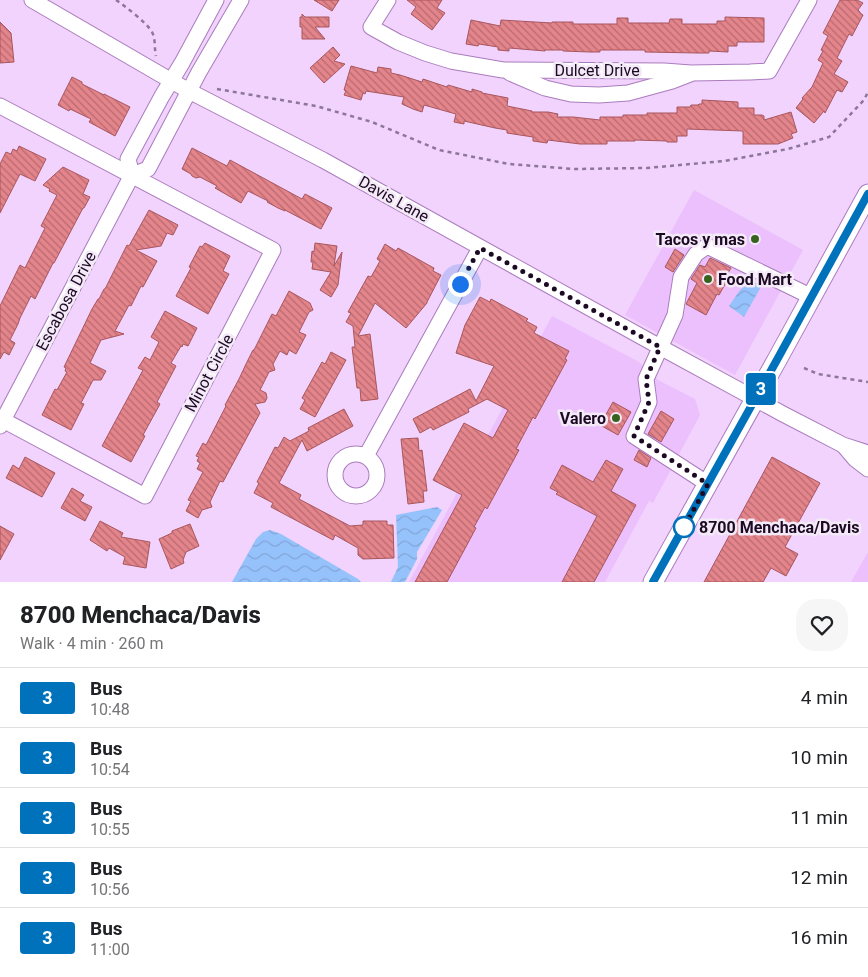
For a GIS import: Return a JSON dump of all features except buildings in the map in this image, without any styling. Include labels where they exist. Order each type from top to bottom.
[{"type":"main road","points":[[653,582],[868,194]]},
{"type":"street","name":"Davis Lane","points":[[32,0],[189,92],[323,160],[660,347],[843,445]]},
{"type":"street","name":"Escabosa Drive","points":[[132,176],[128,159],[216,0]]},
{"type":"street","name":"Escabosa Drive","points":[[2,423],[132,176],[148,169],[241,0]]},
{"type":"street","name":"Dulcet Drive","points":[[388,0],[371,27],[398,42],[451,61],[503,70],[664,71],[691,73],[769,71],[809,0]]},
{"type":"street","name":"Dulcet Drive","points":[[503,70],[545,88],[572,94],[599,95],[628,93],[672,81],[691,73]]},
{"type":"street","points":[[0,106],[132,176]]},
{"type":"street","name":"Minot Circle","points":[[2,423],[144,496],[274,250],[132,176]]},
{"type":"street","points":[[708,484],[634,436],[649,402],[646,379],[676,315],[681,277],[696,254],[707,246],[812,297]]},
{"type":"street","points":[[366,456],[480,248]]},
{"type":"street","points":[[843,445],[868,453]]},
{"type":"street","points":[[843,445],[855,459],[868,469]]},
{"type":"path","points":[[116,0],[152,32],[155,54],[158,59]]},
{"type":"path","points":[[213,89],[316,106],[372,122],[439,150],[509,164],[574,169],[647,168],[724,161],[788,149],[829,137],[864,100],[868,92]]},
{"type":"path","points":[[804,368],[818,374],[868,382]]},
{"type":"shaded area","points":[[694,190],[803,250],[735,375],[625,315]]},
{"type":"shaded area","points":[[552,316],[639,362],[658,380],[695,399],[700,415],[653,503],[649,501],[605,582],[409,582]]},
{"type":"shaded area","points":[[868,552],[868,582],[851,582]]},
{"type":"water","points":[[749,283],[762,285],[744,317],[729,306],[740,290]]},
{"type":"water","points":[[437,507],[442,510],[417,552],[417,559],[405,582],[391,582],[398,567],[396,515]]},
{"type":"water","points":[[270,530],[281,534],[361,582],[232,582],[256,539],[263,532]]},
{"type":"bus line","name":"3","points":[[653,582],[868,194]]},
{"type":"place","name":"Tacos y mas","points":[[755,239]]},
{"type":"place","name":"Food Mart","points":[[708,279]]},
{"type":"place","name":"Valero","points":[[616,418]]},
{"type":"place","name":"8700 Menchaca/Davis","points":[[684,527]]},
{"type":"route","points":[[460,284],[480,248],[660,347],[646,379],[649,402],[634,436],[708,484],[684,527]]}]
